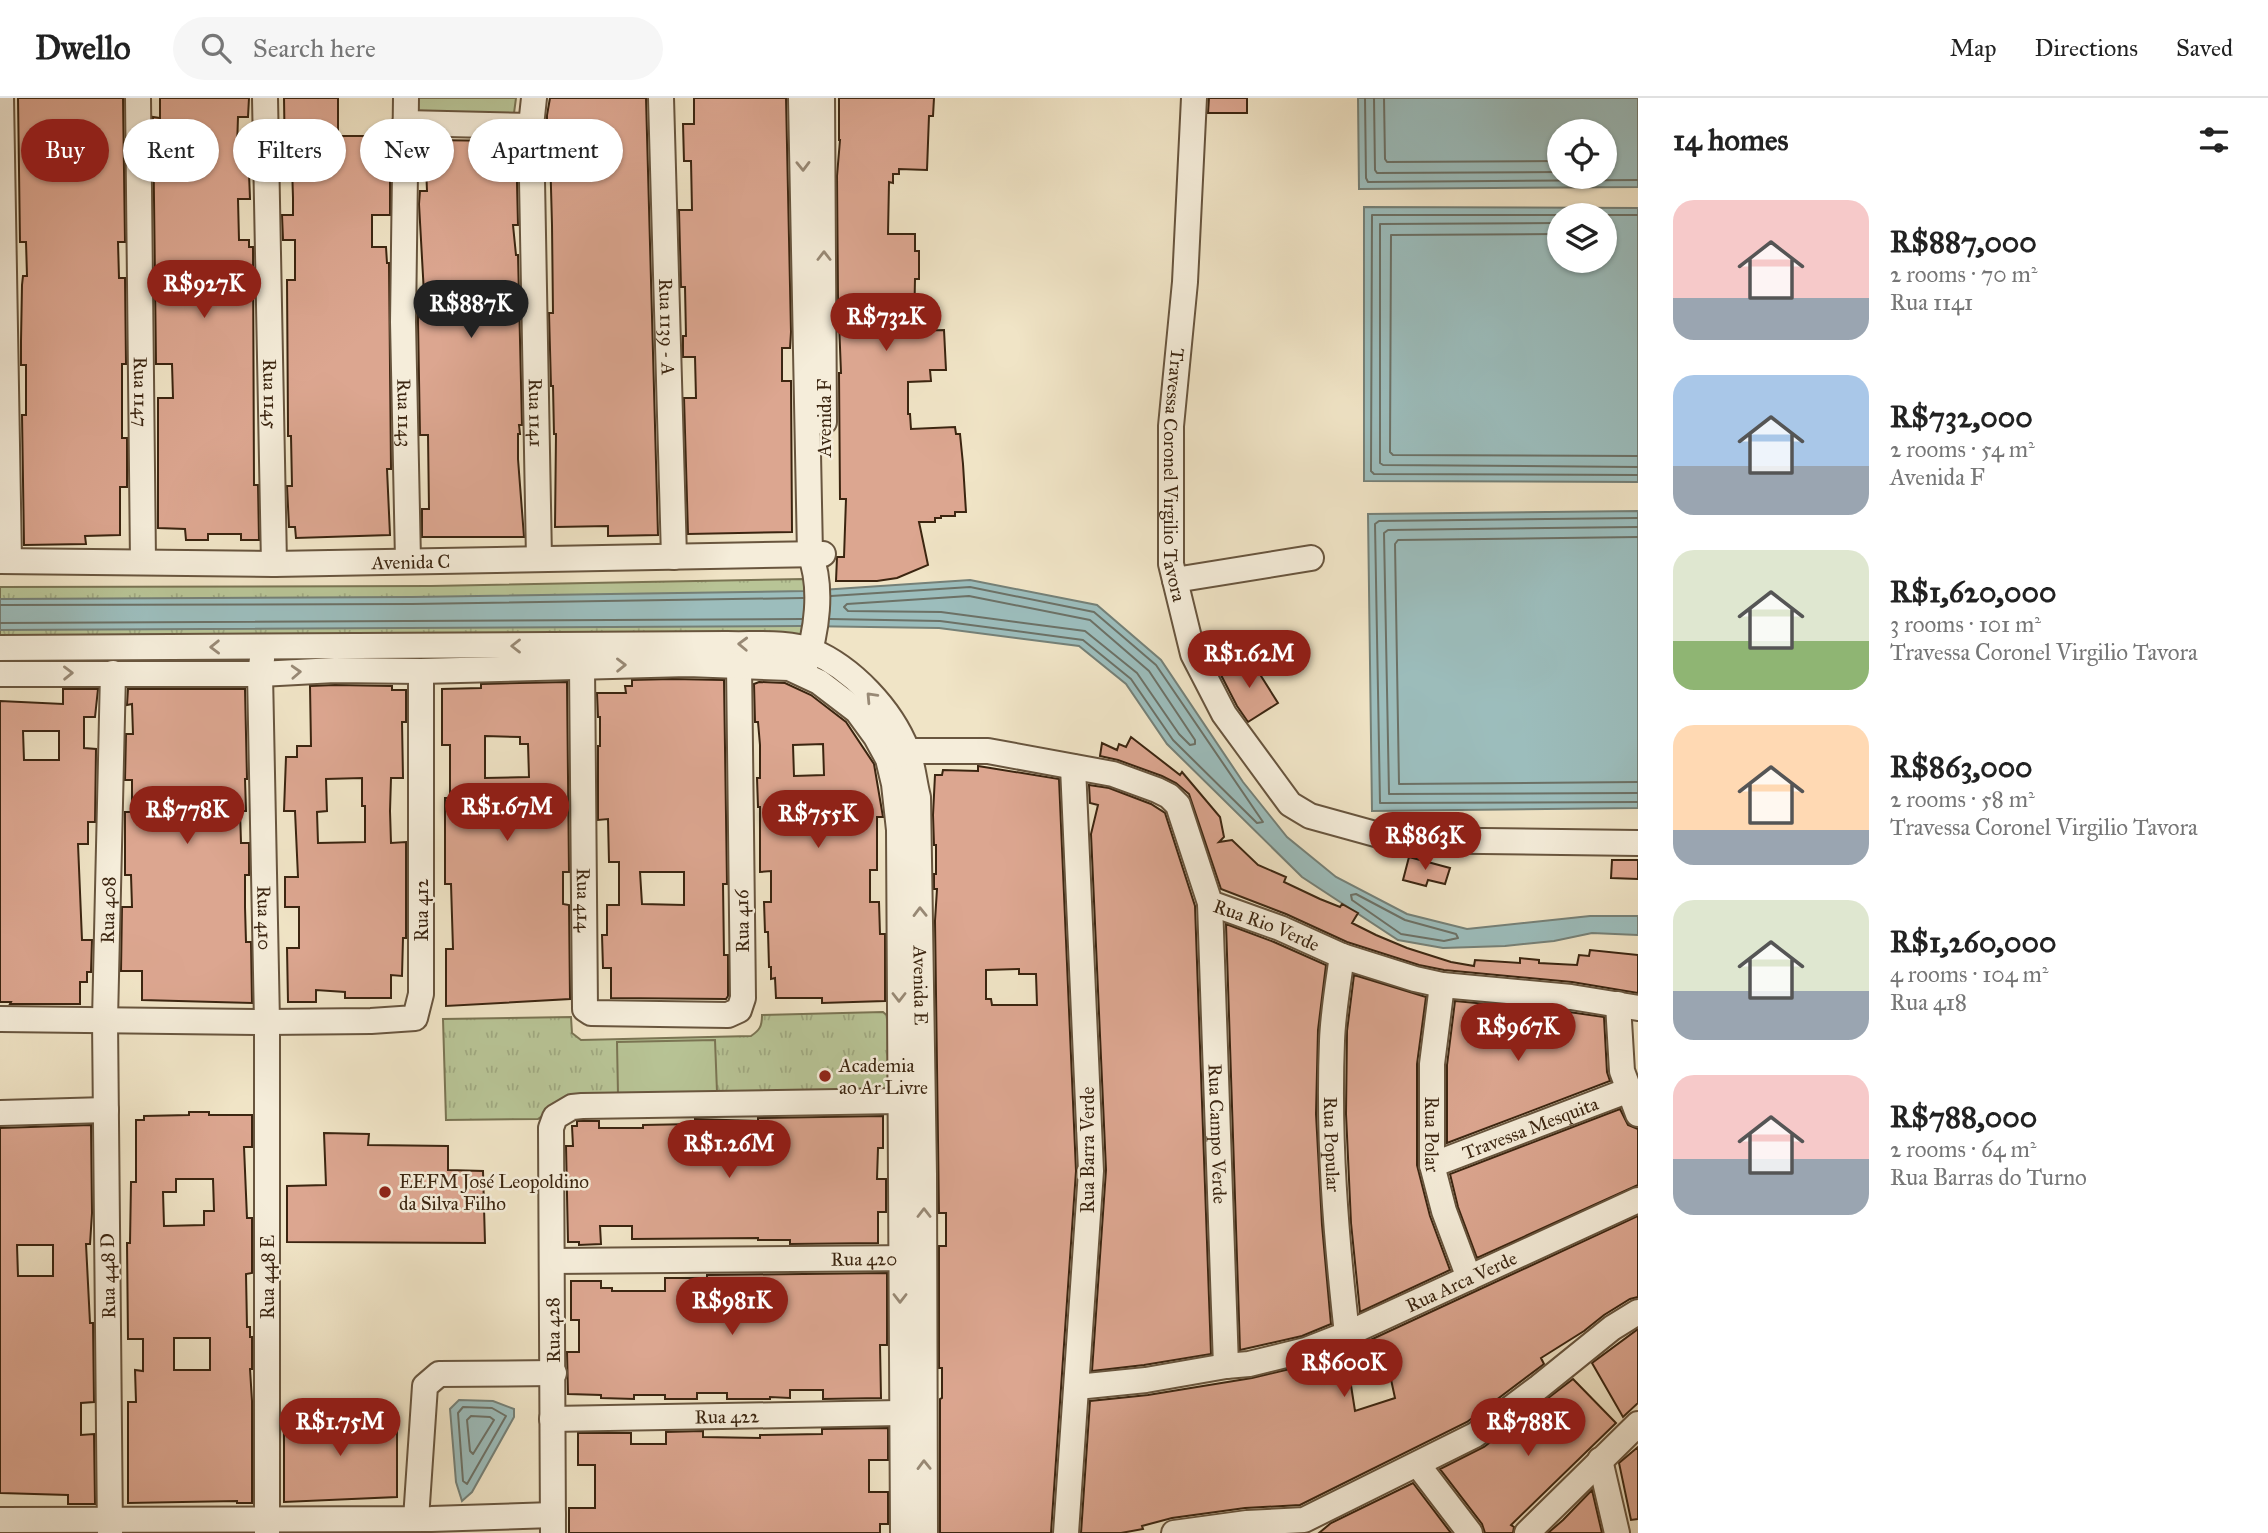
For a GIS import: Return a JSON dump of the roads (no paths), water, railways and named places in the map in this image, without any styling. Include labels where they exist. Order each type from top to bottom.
[{"type":"street","points":[[1,98],[5,561]]},
{"type":"street","name":"Rua 1147","points":[[138,98],[143,562]]},
{"type":"street","name":"Rua 1145","points":[[265,98],[274,564]]},
{"type":"street","name":"Rua 1143","points":[[405,98],[405,119]]},
{"type":"street","name":"Rua 1141","points":[[532,119],[534,98]]},
{"type":"street","name":"Rua 1139 - A","points":[[661,98],[674,557]]},
{"type":"street","name":"Avenida F","points":[[801,98],[814,207]]},
{"type":"street","name":"Avenida F","points":[[810,651],[816,562],[814,207],[822,98]]},
{"type":"street","name":"Travessa Coronel Virgilio Tavora","points":[[1194,98],[1185,282],[1171,426],[1169,526],[1171,564],[1193,654],[1224,714],[1290,804],[1310,816],[1397,840],[1638,843]]},
{"type":"street","name":"Rua 1143","points":[[404,182],[403,322],[408,560]]},
{"type":"street","name":"Rua 1141","points":[[532,182],[539,559]]},
{"type":"street","name":"Avenida C","points":[[5,561],[274,564],[674,557],[816,562]]},
{"type":"street","points":[[1175,580],[1311,558]]},
{"type":"street","points":[[0,648],[727,644],[785,646],[810,651]]},
{"type":"street","name":"Rua 410","points":[[264,646],[260,674],[267,1022]]},
{"type":"street","points":[[0,674],[260,674],[335,670],[421,671],[738,664],[789,667],[810,651]]},
{"type":"street","name":"Avenida E","points":[[810,651],[819,682],[857,711],[898,755],[918,797],[912,1258],[926,1533]]},
{"type":"street","name":"Rua 416","points":[[585,1009],[591,1013],[728,1015],[739,1010],[743,998],[738,664]]},
{"type":"street","name":"Rua 414","points":[[582,666],[585,1009]]},
{"type":"street","name":"Rua 412","points":[[267,1022],[412,1020],[418,1012],[421,995],[421,671]]},
{"type":"street","name":"Rua 408","points":[[105,1020],[113,673]]},
{"type":"street","name":"Rua Rio Verde","points":[[898,755],[988,751],[1112,774],[1169,796],[1178,806],[1185,820],[1210,903],[1280,928],[1342,956],[1415,979],[1442,985],[1571,997],[1628,1006]]},
{"type":"street","name":"Avenida E","points":[[898,755],[894,783],[899,830],[898,1101],[912,1175]]},
{"type":"street","name":"Rua Barra Verde","points":[[1066,1533],[1091,1171],[1073,767]]},
{"type":"street","name":"Rua Campo Verde","points":[[1210,903],[1226,1366]]},
{"type":"street","name":"Rua Popular","points":[[1342,956],[1332,1038],[1331,1144],[1337,1243],[1347,1334]]},
{"type":"street","name":"Rua Polar","points":[[1442,985],[1432,1065],[1432,1164],[1444,1211],[1469,1278]]},
{"type":"street","points":[[1628,1006],[1622,1071],[1638,1114]]},
{"type":"street","points":[[0,1019],[267,1022]]},
{"type":"street","name":"Rua 448 D","points":[[105,1020],[110,1527]]},
{"type":"street","name":"Rua 448 E","points":[[267,1022],[267,1526]]},
{"type":"street","name":"Travessa Mesquita","points":[[1432,1164],[1629,1090]]},
{"type":"street","name":"Rua 428","points":[[553,1524],[551,1128],[555,1117],[572,1107],[582,1106],[898,1101]]},
{"type":"street","points":[[0,1113],[106,1110]]},
{"type":"street","name":"Rua Arca Verde","points":[[1077,1387],[1146,1380],[1249,1364],[1306,1350],[1347,1334],[1638,1200]]},
{"type":"street","name":"Avenida E","points":[[903,1533],[900,1413],[912,1258]]},
{"type":"street","name":"Rua 420","points":[[552,1261],[912,1258]]},
{"type":"street","points":[[1174,1533],[1248,1524],[1298,1526],[1475,1435],[1612,1328],[1638,1312]]},
{"type":"street","points":[[425,1524],[425,1386],[439,1374],[554,1373]]},
{"type":"street","name":"Rua 422","points":[[552,1419],[900,1413]]},
{"type":"street","points":[[1527,1533],[1638,1424]]},
{"type":"street","points":[[1600,1460],[1617,1533]]},
{"type":"street","points":[[1418,1465],[1470,1533]]},
{"type":"street","points":[[0,1520],[110,1527],[553,1524]]},
{"type":"water","points":[[1358,98],[1638,98],[1638,187],[1617,187],[1617,119],[1547,119],[1547,188],[1359,189]]},
{"type":"water","points":[[1364,207],[1547,208],[1547,273],[1617,273],[1617,208],[1638,208],[1638,482],[1364,481]]},
{"type":"water","points":[[1638,511],[1638,808],[1372,811],[1368,514]]},
{"type":"water","points":[[970,580],[1097,605],[1161,660],[1243,782],[1287,837],[1336,877],[1407,914],[1467,929],[1590,916],[1638,916],[1638,935],[1592,933],[1554,941],[1505,946],[1443,948],[1398,940],[1302,877],[1167,744],[1126,684],[1079,646],[939,628],[801,626],[0,630],[0,599],[806,591]]},
{"type":"water","points":[[459,1400],[493,1401],[514,1409],[514,1417],[472,1492],[462,1501],[456,1482],[450,1409]]},
{"type":"place","name":"Academia ao Ar Livre","points":[[825,1076]]},
{"type":"place","name":"EEFM José Leopoldino da Silva Filho","points":[[385,1192]]}]
